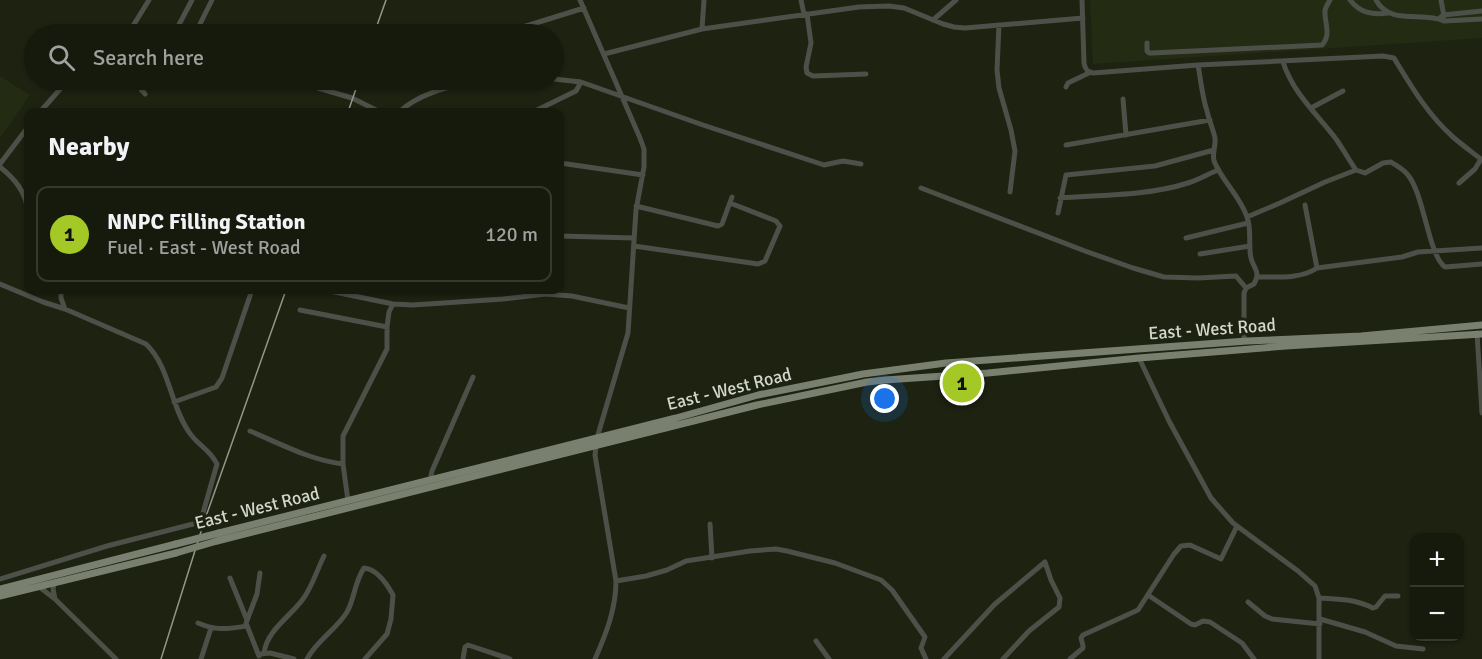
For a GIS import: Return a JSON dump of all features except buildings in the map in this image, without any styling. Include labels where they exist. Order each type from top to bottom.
[{"type":"main road","name":"East - West Road","points":[[0,596],[176,553],[596,442],[758,396],[863,374],[946,363],[1244,341],[1361,336],[1479,325]]},
{"type":"main road","name":"East - West Road","points":[[0,589],[430,480],[867,382],[1043,369],[1139,358],[1285,346],[1479,334]]},
{"type":"street","points":[[134,24],[149,0]]},
{"type":"street","points":[[179,24],[192,0]]},
{"type":"street","points":[[200,24],[212,0]]},
{"type":"street","points":[[580,0],[644,149],[643,176],[636,206],[628,333],[596,442],[596,465],[616,581],[616,598],[595,659]]},
{"type":"street","points":[[702,29],[704,0]]},
{"type":"street","points":[[801,0],[811,43],[807,74],[813,76],[866,74]]},
{"type":"street","points":[[933,20],[956,0]]},
{"type":"street","points":[[1082,0],[1084,63],[1085,69],[1090,72]]},
{"type":"street","points":[[1147,43],[1149,53],[1322,45],[1328,33],[1325,10],[1330,0]]},
{"type":"street","points":[[1350,0],[1358,9],[1370,13],[1391,13]]},
{"type":"street","points":[[1376,0],[1382,9],[1409,17],[1482,20]]},
{"type":"street","points":[[1441,0],[1442,18]]},
{"type":"street","points":[[604,54],[702,29],[859,7],[904,8],[954,27],[965,28],[1083,18]]},
{"type":"street","points":[[533,24],[584,8]]},
{"type":"street","points":[[1442,18],[1482,11]]},
{"type":"street","points":[[999,25],[997,70],[999,88],[1015,151],[1010,192]]},
{"type":"street","points":[[1066,87],[1068,83],[1090,72],[1392,57],[1434,118],[1453,137],[1481,159],[1475,169],[1459,183]]},
{"type":"street","points":[[1283,62],[1298,93],[1338,141],[1356,171]]},
{"type":"street","points":[[1198,66],[1206,110],[1215,136],[1213,155],[1218,170],[1248,220],[1251,257],[1257,271],[1258,277],[1254,284],[1246,288],[1244,293],[1244,341]]},
{"type":"street","points":[[564,80],[581,82],[824,165],[840,161],[861,164]]},
{"type":"street","points":[[541,108],[576,91],[581,82]]},
{"type":"street","points":[[44,108],[59,90]]},
{"type":"street","points":[[323,90],[371,108]]},
{"type":"street","points":[[405,108],[426,95],[440,90]]},
{"type":"street","points":[[1311,108],[1343,90]]},
{"type":"street","points":[[1123,99],[1126,135]]},
{"type":"street","points":[[1066,145],[1210,120]]},
{"type":"street","points":[[24,132],[0,165],[15,180],[24,194]]},
{"type":"street","points":[[1058,213],[1066,175],[1155,166],[1214,150]]},
{"type":"street","points":[[1186,238],[1248,220],[1325,182],[1356,171],[1365,173],[1383,163],[1391,162],[1408,175],[1414,185],[1441,264],[1446,267],[1482,264]]},
{"type":"street","points":[[564,164],[643,176]]},
{"type":"street","points":[[1060,198],[1136,193],[1160,189],[1187,183],[1218,170]]},
{"type":"street","points":[[921,188],[1133,268],[1164,277],[1236,276],[1246,288]]},
{"type":"street","points":[[634,246],[758,264],[765,261],[780,226],[776,221],[731,200],[722,224],[718,226],[636,206]]},
{"type":"street","points":[[1305,205],[1317,268]]},
{"type":"street","points":[[564,236],[634,238]]},
{"type":"street","points":[[1200,254],[1250,246]]},
{"type":"street","points":[[1258,277],[1285,277],[1310,273],[1317,268],[1402,257],[1418,252],[1482,248]]},
{"type":"street","points":[[0,284],[24,294]]},
{"type":"street","points":[[0,579],[107,546],[197,523],[203,513],[216,464],[212,454],[189,433],[174,402],[160,363],[146,344],[24,294]]},
{"type":"street","points":[[61,294],[65,309]]},
{"type":"street","points":[[174,402],[216,387],[222,378],[251,294]]},
{"type":"street","points":[[344,294],[393,304],[414,305],[503,299],[537,294]]},
{"type":"street","points":[[561,294],[629,308]]},
{"type":"street","points":[[348,501],[343,464],[343,436],[387,349],[389,312],[393,304]]},
{"type":"street","points":[[300,310],[387,327]]},
{"type":"street","points":[[1479,325],[1482,413]]},
{"type":"street","points":[[1139,358],[1156,396],[1204,487],[1222,512],[1237,526],[1305,576],[1314,586],[1319,598],[1319,659]]},
{"type":"street","points":[[430,480],[473,377]]},
{"type":"street","points":[[250,431],[301,454],[343,464]]},
{"type":"street","points":[[710,524],[712,558]]},
{"type":"street","points":[[1070,659],[1083,648],[1082,636],[1135,612],[1181,546],[1190,545],[1221,559],[1237,526]]},
{"type":"street","points":[[616,581],[657,573],[686,561],[750,551],[776,549],[835,563],[874,576],[892,590],[925,637],[921,648],[926,659]]},
{"type":"street","points":[[260,656],[272,633],[305,597],[324,556]]},
{"type":"street","points":[[944,659],[994,604],[1046,562],[1060,598],[1059,608],[1029,631],[1003,659]]},
{"type":"street","points":[[307,659],[314,647],[345,616],[352,601],[357,579],[364,568],[367,568],[379,576],[392,592],[393,597],[387,634],[365,659]]},
{"type":"street","points":[[247,623],[257,594],[260,573]]},
{"type":"street","points":[[230,578],[260,656]]},
{"type":"street","points":[[54,583],[55,598]]},
{"type":"street","points":[[38,586],[55,598],[116,659]]},
{"type":"street","points":[[1148,595],[1191,624],[1210,622],[1242,644],[1254,659]]},
{"type":"street","points":[[1319,598],[1352,600],[1374,608],[1385,596],[1398,596]]},
{"type":"street","points":[[1248,602],[1272,619],[1320,622],[1365,632],[1395,646],[1423,649]]},
{"type":"street","points":[[198,623],[211,628],[228,629],[247,623]]},
{"type":"street","points":[[201,659],[211,628]]},
{"type":"street","points":[[816,641],[829,659]]},
{"type":"street","points":[[463,659],[465,647],[468,645],[510,659]]},
{"type":"street","points":[[260,656],[270,653],[294,659]]},
{"type":"shaded area","points":[[1090,0],[1482,0],[1482,38],[1093,64]]},
{"type":"shaded area","points":[[0,76],[30,95],[0,138]]},
{"type":"railway","points":[[378,24],[386,0]]},
{"type":"railway","points":[[349,108],[356,90]]},
{"type":"railway","points":[[161,659],[204,522],[285,294]]},
{"type":"place","name":"NNPC Filling Station","points":[[962,383]]}]
